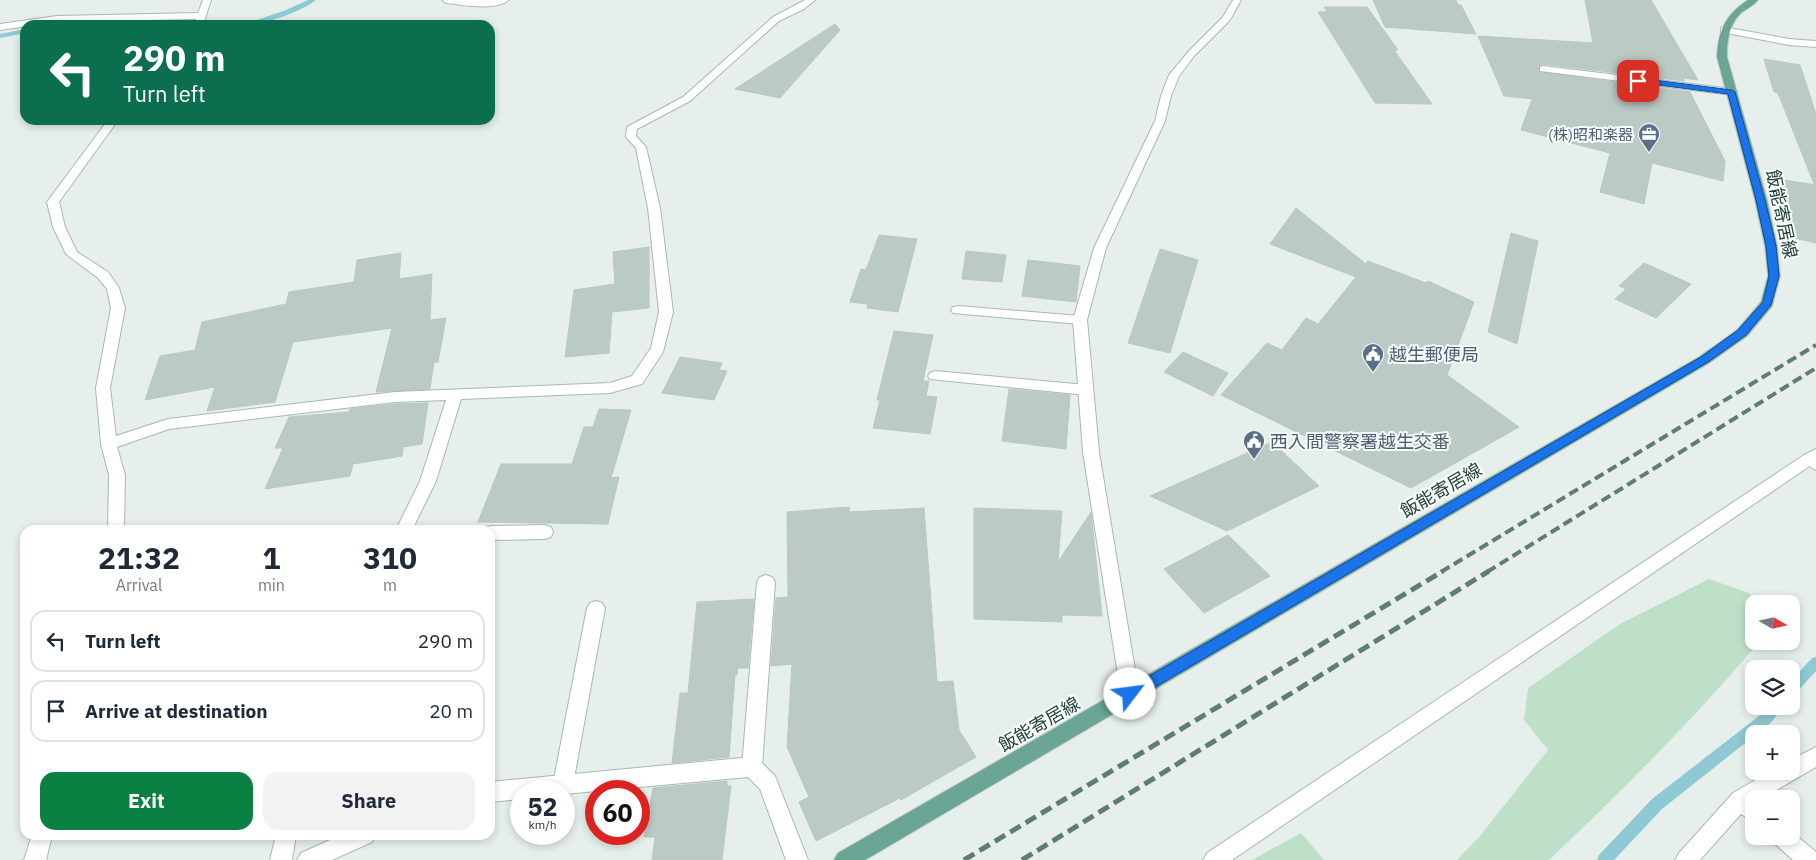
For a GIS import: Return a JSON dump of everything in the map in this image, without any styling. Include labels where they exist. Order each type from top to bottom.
[{"type":"main road","points":[[1724,30],[1742,8],[1754,0]]},
{"type":"main road","name":"飯能寄居線","points":[[845,860],[1704,360],[1742,333],[1767,303],[1774,276],[1771,246],[1761,200],[1722,57],[1724,30]]},
{"type":"street","points":[[201,20],[207,0]]},
{"type":"street","points":[[446,0],[479,4],[505,0]]},
{"type":"street","points":[[109,444],[168,424],[395,397],[610,388],[637,380],[658,349],[666,312],[654,208],[641,147],[631,137],[632,128],[693,96],[702,85],[776,19],[800,8],[811,0]]},
{"type":"street","points":[[1130,694],[1091,452],[1080,320],[1100,248],[1160,121],[1166,96],[1174,75],[1192,53],[1227,18],[1237,0]]},
{"type":"street","points":[[46,20],[203,16]]},
{"type":"street","points":[[0,28],[20,24]]},
{"type":"street","points":[[1724,30],[1789,42],[1816,44]]},
{"type":"street","points":[[1544,69],[1732,92]]},
{"type":"street","points":[[109,125],[53,202],[59,227],[72,254],[102,275],[114,288],[118,308],[103,388],[109,444],[117,474],[116,525]]},
{"type":"street","points":[[958,310],[1080,320]]},
{"type":"street","points":[[935,376],[1086,390]]},
{"type":"street","points":[[406,525],[428,481],[455,395]]},
{"type":"street","points":[[1214,860],[1814,459]]},
{"type":"street","points":[[495,533],[545,532]]},
{"type":"street","points":[[766,582],[752,767],[768,783],[797,860]]},
{"type":"street","points":[[564,780],[596,608]]},
{"type":"street","points":[[1800,766],[1816,756]]},
{"type":"street","points":[[575,783],[752,767]]},
{"type":"street","points":[[1767,790],[1780,780]]},
{"type":"street","points":[[495,791],[510,790]]},
{"type":"street","points":[[1686,860],[1745,808]]},
{"type":"street","points":[[35,860],[41,840]]},
{"type":"street","points":[[281,860],[285,840]]},
{"type":"street","points":[[308,860],[354,840]]},
{"type":"street","points":[[1792,845],[1808,860]]},
{"type":"green space","points":[[1709,579],[1750,595],[1745,595],[1745,650],[1752,650],[1658,754],[1549,860],[1457,860],[1480,836],[1548,750],[1524,720],[1528,688],[1620,624]]},
{"type":"green space","points":[[1301,833],[1324,860],[1252,860]]},
{"type":"building","points":[[1373,0],[1456,0],[1458,5],[1461,5],[1476,34],[1385,27]]},
{"type":"building","points":[[1585,0],[1651,0],[1698,80],[1683,78],[1684,81],[1543,64],[1538,66],[1539,72],[1690,92],[1725,161],[1723,181],[1652,163],[1644,204],[1600,192],[1610,153],[1521,130],[1532,99],[1504,96],[1478,36],[1593,43]]},
{"type":"building","points":[[1324,7],[1367,7],[1398,50],[1394,50],[1432,104],[1375,103],[1318,12],[1327,12]]},
{"type":"building","points":[[835,24],[840,30],[780,98],[735,89]]},
{"type":"building","points":[[1764,59],[1800,65],[1816,114],[1816,184],[1814,184],[1778,93],[1774,92]]},
{"type":"building","points":[[1770,178],[1816,185],[1816,243],[1790,237],[1781,200]]},
{"type":"building","points":[[1296,208],[1366,264],[1368,261],[1426,283],[1428,281],[1474,302],[1447,375],[1519,427],[1411,488],[1221,395],[1267,343],[1282,350],[1306,318],[1318,324],[1356,277],[1270,244]]},
{"type":"building","points":[[1511,233],[1538,241],[1517,344],[1488,332]]},
{"type":"building","points":[[879,235],[917,239],[898,312],[867,308],[868,304],[850,302],[861,269],[866,270]]},
{"type":"building","points":[[649,247],[649,308],[612,312],[609,353],[565,357],[574,290],[615,284],[613,252]]},
{"type":"building","points":[[1160,249],[1198,260],[1170,353],[1128,343]]},
{"type":"building","points":[[966,251],[1006,255],[1002,282],[962,279]]},
{"type":"building","points":[[401,253],[399,279],[432,274],[430,320],[446,318],[438,362],[434,362],[430,389],[376,392],[392,328],[293,342],[275,402],[207,411],[215,387],[145,400],[160,356],[195,350],[202,322],[286,304],[289,292],[354,282],[357,260]]},
{"type":"building","points":[[1028,260],[1080,266],[1076,302],[1022,296]]},
{"type":"building","points":[[1644,263],[1691,284],[1656,318],[1615,299],[1626,289],[1619,286]]},
{"type":"building","points":[[894,331],[933,335],[923,381],[929,381],[926,396],[937,397],[930,434],[873,428],[880,400],[877,400]]},
{"type":"building","points":[[1183,352],[1228,373],[1213,396],[1164,372]]},
{"type":"building","points":[[680,357],[722,363],[719,370],[727,371],[714,400],[662,393]]},
{"type":"building","points":[[1009,389],[1070,395],[1066,449],[1002,441]]},
{"type":"building","points":[[428,403],[422,444],[403,447],[402,456],[353,464],[350,476],[265,489],[283,448],[275,448],[289,417],[349,412],[350,409],[395,404]]},
{"type":"building","points":[[599,409],[631,410],[611,478],[619,477],[608,524],[478,522],[501,464],[572,464],[584,427],[593,427]]},
{"type":"building","points":[[1272,442],[1319,486],[1227,531],[1150,496]]},
{"type":"building","points":[[849,507],[849,512],[924,508],[937,682],[953,681],[959,730],[976,757],[901,800],[900,798],[816,841],[799,802],[809,797],[787,747],[792,664],[771,666],[776,598],[788,597],[787,512]]},
{"type":"building","points":[[974,508],[1062,511],[1058,562],[1091,512],[1102,616],[1062,615],[1062,622],[974,619]]},
{"type":"building","points":[[1228,535],[1270,576],[1204,613],[1164,569]]},
{"type":"building","points":[[754,599],[748,668],[738,668],[737,675],[735,675],[729,757],[672,763],[680,693],[688,693],[697,602]]},
{"type":"building","points":[[727,781],[727,786],[731,786],[722,860],[652,860],[655,837],[650,837],[650,804],[653,788]]},
{"type":"waterway","points":[[263,20],[280,15],[313,0]]},
{"type":"waterway","points":[[0,36],[20,32]]},
{"type":"waterway","points":[[1800,680],[1816,662]]},
{"type":"waterway","points":[[1604,860],[1657,804],[1768,715]]},
{"type":"railway","points":[[1441,572],[1816,345]]},
{"type":"railway","points":[[1487,572],[1816,368]]},
{"type":"railway","points":[[964,860],[1443,571]]},
{"type":"railway","points":[[1022,860],[1489,571]]},
{"type":"place","name":"(株)昭和楽器","points":[[1649,153]]},
{"type":"place","name":"越生郵便局","points":[[1373,373]]},
{"type":"place","name":"西入間警察署越生交番","points":[[1254,460]]},
{"type":"route","points":[[1130,694],[1704,360],[1742,333],[1767,303],[1774,276],[1771,246],[1761,200],[1732,92],[1638,81]]}]
